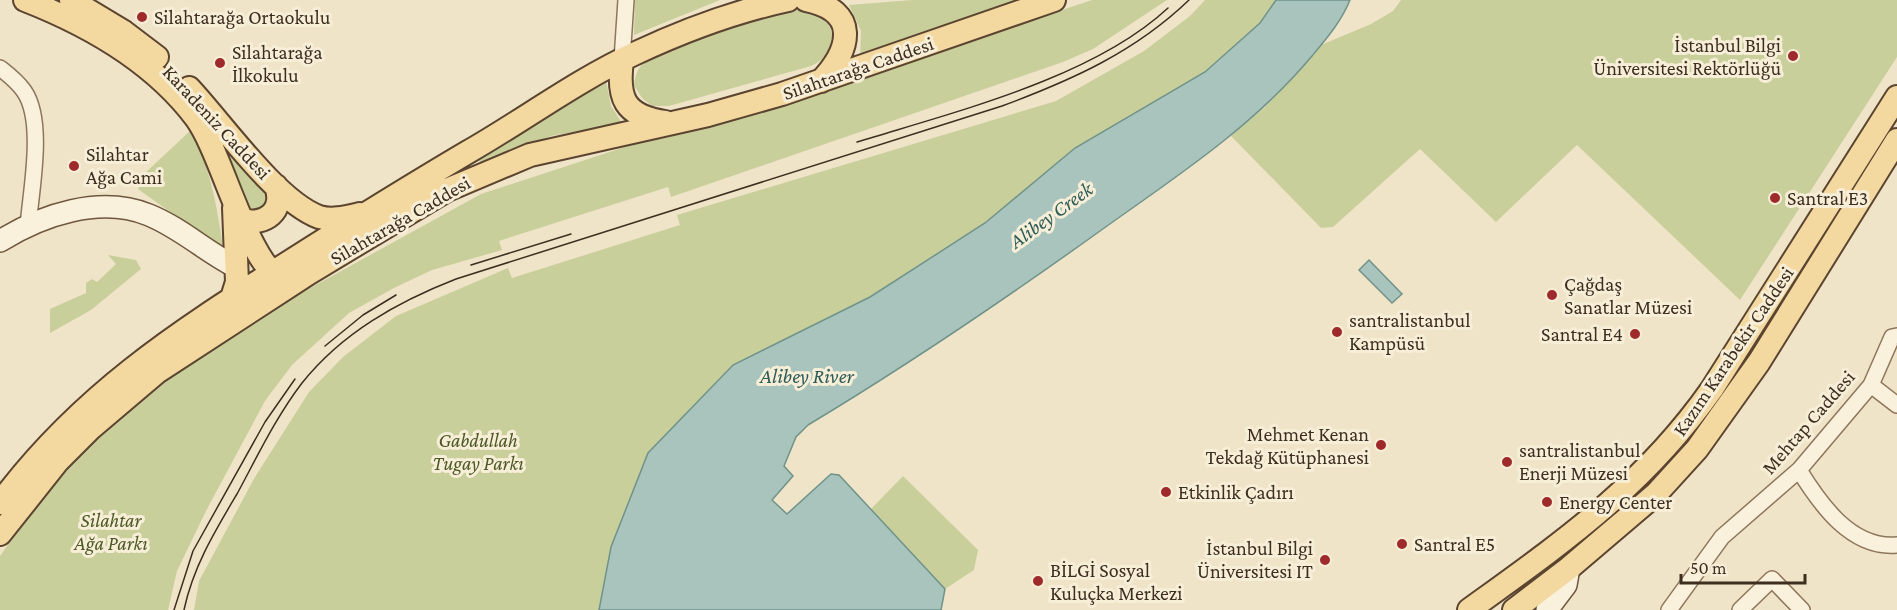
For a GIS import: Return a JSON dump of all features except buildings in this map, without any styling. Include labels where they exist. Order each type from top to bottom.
[{"type":"main road","name":"Karadeniz Caddesi","points":[[25,0],[56,12],[111,43],[159,78],[196,118],[206,134],[238,209],[272,273]]},
{"type":"main road","name":"Karadeniz Caddesi","points":[[71,0],[124,32],[155,56],[220,122],[276,186],[298,204],[319,217],[338,218],[370,212]]},
{"type":"main road","name":"Silahtarağa Caddesi","points":[[0,503],[39,454],[98,396],[156,348],[232,298],[622,60],[754,3],[788,0]]},
{"type":"main road","points":[[806,0],[833,10],[842,21],[846,33],[845,44],[839,59],[820,82]]},
{"type":"main road","name":"Silahtarağa Caddesi","points":[[0,534],[34,488],[91,428],[175,359],[428,200],[479,175],[530,154],[667,122],[708,115],[820,82],[1054,0]]},
{"type":"main road","points":[[622,60],[621,96],[627,105],[641,117],[667,122]]},
{"type":"main road","name":"Kazım Karabekir Caddesi","points":[[1468,610],[1551,551],[1638,479],[1686,426],[1724,371],[1897,97]]},
{"type":"main road","name":"Kazım Karabekir Caddesi","points":[[1514,610],[1569,568],[1656,495],[1697,449],[1758,362],[1897,140]]},
{"type":"main road","points":[[238,209],[258,222],[271,216],[279,200],[276,186]]},
{"type":"main road","points":[[0,241],[56,213],[120,208],[148,215],[201,244],[218,258],[236,267]]},
{"type":"main road","points":[[232,298],[237,282],[238,209]]},
{"type":"main road","points":[[0,226],[28,226]]},
{"type":"main road","points":[[272,273],[281,280],[295,282]]},
{"type":"main road","points":[[1547,610],[1566,585],[1569,568],[1551,551]]},
{"type":"street","points":[[622,60],[626,0]]},
{"type":"street","points":[[0,68],[25,92],[31,107],[35,133],[28,226]]},
{"type":"street","name":"Mehtap Caddesi","points":[[1669,610],[1722,537],[1799,470],[1870,385],[1892,337],[1897,336]]},
{"type":"street","points":[[1870,385],[1897,405]]},
{"type":"street","points":[[1799,470],[1826,510],[1858,537],[1888,546],[1897,545]]},
{"type":"street","points":[[1740,610],[1772,579],[1802,610]]},
{"type":"green space","points":[[635,0],[720,0],[634,35]]},
{"type":"green space","points":[[912,0],[1024,0],[860,58],[861,31],[849,5]]},
{"type":"green space","name":"Silahtar Ağa Parkı","points":[[1092,0],[1167,0],[1093,49],[1063,62],[671,197],[668,187],[499,241],[502,250],[432,270],[349,313],[292,365],[265,401],[207,509],[177,571],[168,610],[0,610],[0,556],[49,486],[101,432],[214,341],[481,194],[634,144],[766,108]]},
{"type":"green space","name":"Gabdullah Tugay Parkı","points":[[1205,0],[1276,0],[1260,23],[1205,72],[1075,148],[985,223],[688,413],[648,453],[611,547],[599,610],[194,610],[199,581],[255,477],[309,392],[343,357],[396,316],[508,268],[512,278],[680,225],[677,215],[1056,101],[1144,51],[1190,16]]},
{"type":"green space","points":[[1401,0],[1897,0],[1897,57],[1740,300],[1577,145],[1496,222],[1420,149],[1333,227],[1321,228],[1231,136],[1265,107],[1321,45],[1371,24],[1393,11]]},
{"type":"green space","points":[[801,5],[821,16],[832,33],[833,42],[830,51],[823,59],[811,66],[669,106],[652,106],[642,98],[634,85],[637,72],[643,62],[664,49]]},
{"type":"green space","points":[[606,81],[611,106],[622,123],[551,136],[481,164],[477,157]]},
{"type":"green space","points":[[191,130],[212,187],[223,246],[220,248],[138,189],[144,174]]},
{"type":"green space","points":[[216,137],[266,185],[269,203],[261,210],[252,211],[246,203]]},
{"type":"green space","points":[[108,255],[136,260],[141,269],[91,310],[50,333],[50,309],[86,293],[86,283],[92,279],[97,282],[116,264]]},
{"type":"green space","points":[[903,476],[978,550],[974,570],[945,589],[871,509]]},
{"type":"water","points":[[1276,0],[1350,0],[1333,30],[1312,56],[1267,103],[1219,145],[1001,301],[925,352],[808,425],[796,437],[784,466],[793,476],[772,500],[787,514],[831,474],[839,475],[945,589],[941,610],[599,610],[611,547],[648,453],[733,365],[870,297],[985,223],[1075,148],[1205,72],[1260,23]]},
{"type":"water","points":[[1369,260],[1402,294],[1392,303],[1359,270]]},
{"type":"tram line","points":[[184,610],[193,579],[206,550],[284,409],[318,365],[353,334],[372,321],[413,298],[456,279],[1028,96],[1078,75],[1125,50],[1189,0]]},
{"type":"tram line","points":[[857,142],[978,105],[1062,73],[1137,33],[1168,8]]},
{"type":"tram line","points":[[471,265],[571,234]]},
{"type":"tram line","points":[[325,346],[363,315],[396,295]]},
{"type":"tram line","points":[[174,610],[193,551],[265,422],[295,379]]},
{"type":"place","name":"Silahtarağa Ortaokulu","points":[[142,17]]},
{"type":"place","name":"İstanbul Bilgi Üniversitesi Rektörlüğü","points":[[1793,56]]},
{"type":"place","name":"Silahtarağa İlkokulu","points":[[220,63]]},
{"type":"place","name":"Silahtar Ağa Cami","points":[[74,166]]},
{"type":"place","name":"Santral E3","points":[[1775,198]]},
{"type":"place","name":"Çağdaş Sanatlar Müzesi","points":[[1552,295]]},
{"type":"place","name":"santralistanbul Kampüsü","points":[[1337,332]]},
{"type":"place","name":"Santral E4","points":[[1635,334]]},
{"type":"place","name":"Mehmet Kenan Tekdağ Kütüphanesi","points":[[1381,445]]},
{"type":"place","name":"santralistanbul Enerji Müzesi","points":[[1507,462]]},
{"type":"place","name":"Etkinlik Çadırı","points":[[1166,492]]},
{"type":"place","name":"Energy Center","points":[[1547,502]]},
{"type":"place","name":"Santral E5","points":[[1402,544]]},
{"type":"place","name":"İstanbul Bilgi Üniversitesi IT","points":[[1325,560]]},
{"type":"place","name":"BİLGİ Sosyal Kuluçka Merkezi","points":[[1038,581]]},
{"type":"water label","name":"Alibey Creek","points":[[1051,215]]},
{"type":"water label","name":"Alibey River","points":[[807,376]]}]
